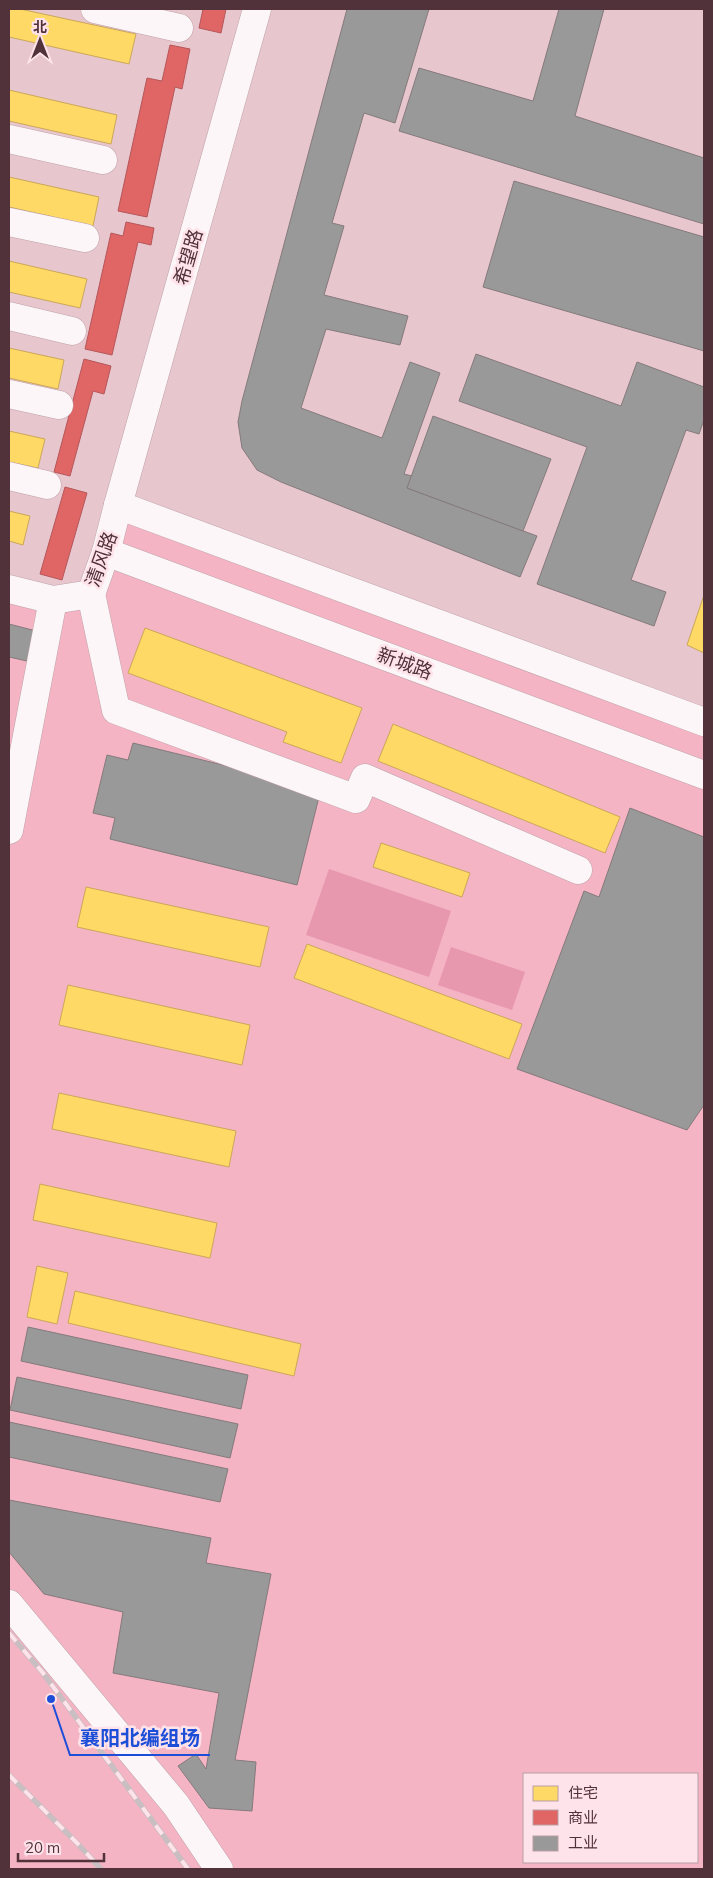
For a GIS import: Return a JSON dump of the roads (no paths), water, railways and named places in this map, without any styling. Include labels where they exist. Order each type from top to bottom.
[{"type":"main road","points":[[95,9],[179,28]]},
{"type":"main road","name":"希望路","points":[[118,504],[257,9]]},
{"type":"main road","points":[[9,139],[103,160]]},
{"type":"main road","points":[[9,222],[85,238]]},
{"type":"main road","points":[[9,316],[72,331]]},
{"type":"main road","points":[[9,394],[59,405]]},
{"type":"main road","points":[[9,476],[47,484]]},
{"type":"main road","points":[[118,504],[704,722]]},
{"type":"main road","name":"清风路","points":[[9,590],[53,600],[91,594],[106,552],[118,504]]},
{"type":"main road","name":"新城路","points":[[106,552],[704,775]]},
{"type":"main road","points":[[91,594],[116,710],[356,799],[365,778],[578,870]]},
{"type":"main road","points":[[9,830],[53,600]]},
{"type":"main road","points":[[9,1604],[176,1805],[219,1869]]},
{"type":"railway","points":[[9,1633],[43,1673],[188,1869]]},
{"type":"railway","points":[[9,1775],[101,1869]]},
{"type":"place","name":"襄阳北编组场","points":[[51,1699]]}]
